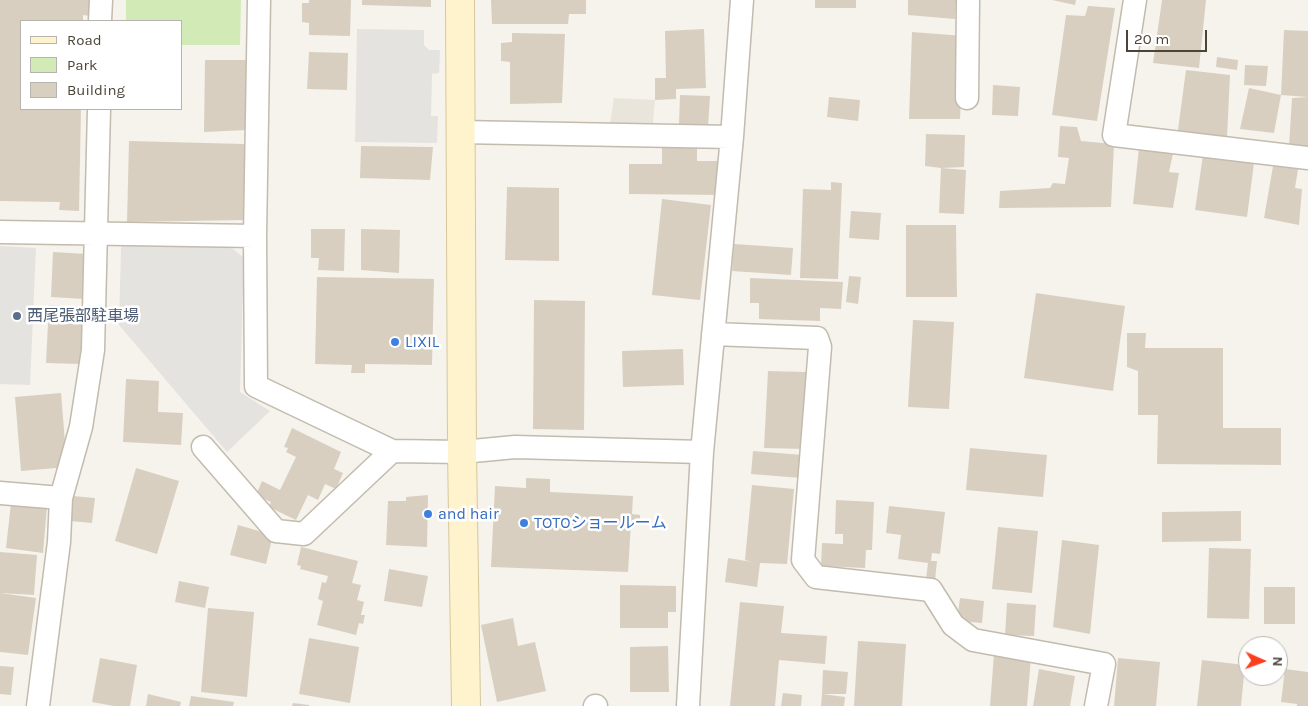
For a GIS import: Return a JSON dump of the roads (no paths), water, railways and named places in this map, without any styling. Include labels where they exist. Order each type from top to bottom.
[{"type":"street","points":[[100,20],[101,0]]},
{"type":"street","points":[[259,0],[255,236],[256,386],[392,451],[462,452],[515,447],[702,452]]},
{"type":"street","points":[[460,0],[462,452],[466,706]]},
{"type":"street","points":[[688,706],[702,452],[732,137],[742,0]]},
{"type":"street","points":[[967,98],[968,0]]},
{"type":"street","points":[[1135,0],[1114,135],[1308,158]]},
{"type":"street","points":[[38,706],[58,542],[61,498],[81,427],[93,350],[99,110]]},
{"type":"street","points":[[460,132],[732,137]]},
{"type":"street","points":[[0,232],[255,236]]},
{"type":"street","points":[[713,334],[817,338],[820,347],[803,560],[816,577],[931,590],[953,625],[973,640],[1104,664],[1096,706]]},
{"type":"street","points":[[204,447],[276,531],[304,534],[392,451]]},
{"type":"street","points":[[0,493],[61,498]]},
{"type":"place","name":"西尾張部駐車場","points":[[17,316]]},
{"type":"place","name":"LIXIL","points":[[395,342]]},
{"type":"place","name":"and hair","points":[[428,514]]},
{"type":"place","name":"TOTOショールーム","points":[[524,523]]}]
